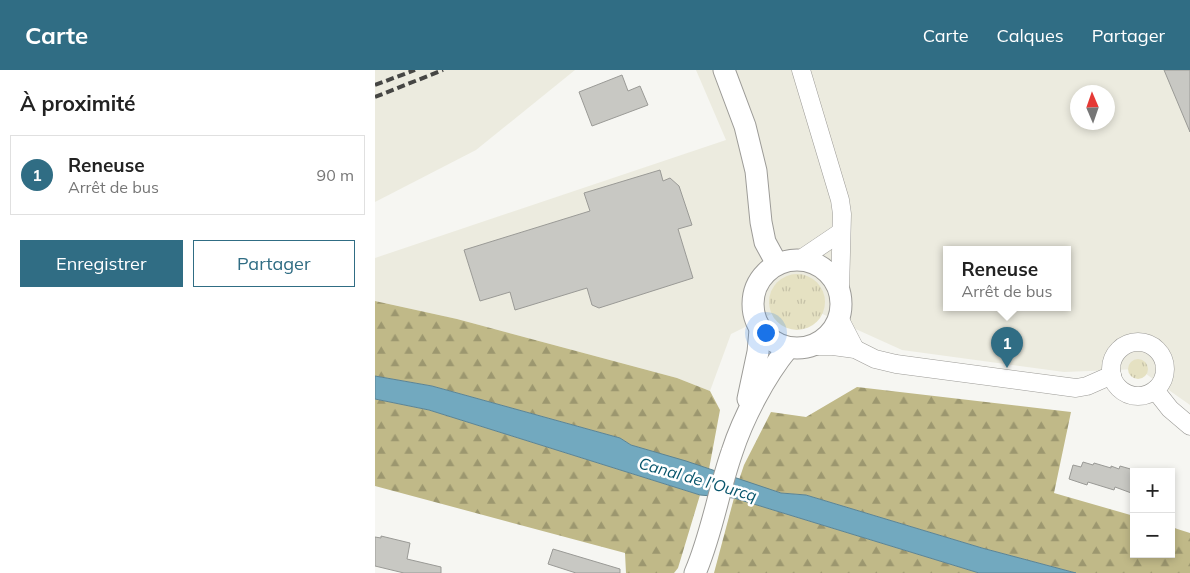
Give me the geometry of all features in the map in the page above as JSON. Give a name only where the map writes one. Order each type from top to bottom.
[{"type":"street","points":[[724,70],[745,126],[757,170],[761,222],[765,242],[777,264]]},
{"type":"street","points":[[801,70],[840,200],[842,214],[840,291],[842,305],[833,331],[823,340],[812,346]]},
{"type":"street","points":[[801,259],[841,232]]},
{"type":"street","points":[[743,423],[758,352],[760,330],[753,308],[753,295],[758,282],[766,271],[777,264],[789,260],[801,259],[813,262],[824,268],[834,278],[840,291]]},
{"type":"street","points":[[839,318],[855,349]]},
{"type":"street","points":[[760,330],[774,342],[788,348],[833,346],[855,349],[875,359],[896,364],[1076,388],[1087,386],[1112,375]]},
{"type":"street","points":[[1137,343],[1146,344],[1154,348],[1164,361],[1164,376],[1161,384],[1147,395],[1129,395],[1121,391],[1115,384],[1112,375],[1113,360],[1122,348],[1137,343]]},
{"type":"street","points":[[695,573],[732,451],[743,423],[775,364],[788,348]]},
{"type":"street","points":[[1155,390],[1170,409],[1190,426]]},
{"type":"shaded area","points":[[375,70],[575,70],[476,150],[375,202]]},
{"type":"shaded area","points":[[696,70],[1190,70],[1190,405],[1139,369],[1064,372],[902,350],[796,302],[731,334],[710,391],[677,378],[457,319],[375,301],[375,258],[726,140]]},
{"type":"green space","points":[[797,274],[808,276],[817,282],[823,291],[825,302],[823,313],[817,322],[808,328],[797,330],[786,328],[777,322],[771,313],[769,302],[771,291],[777,282],[786,276]]},
{"type":"green space","points":[[375,301],[457,319],[677,378],[710,391],[720,410],[709,469],[631,445],[620,438],[432,386],[375,376]]},
{"type":"green space","points":[[1138,359],[1145,362],[1148,369],[1145,376],[1138,379],[1131,376],[1128,369],[1131,362]]},
{"type":"green space","points":[[857,387],[1071,412],[1054,493],[1130,515],[1130,558],[1175,558],[1175,528],[1190,533],[1190,573],[1076,573],[982,548],[806,495],[781,493],[739,480],[744,465],[771,412],[806,417]]},
{"type":"green space","points":[[375,399],[429,410],[700,495],[678,568],[674,573],[626,573],[625,553],[375,486]]},
{"type":"green space","points":[[734,498],[979,573],[714,573]]},
{"type":"water","name":"Canal de l'Ourcq","points":[[375,376],[432,386],[620,438],[631,445],[686,461],[781,493],[806,495],[982,548],[1076,573],[979,573],[734,498],[700,495],[429,410],[375,399]]},
{"type":"building","points":[[1164,70],[1190,70],[1190,132]]},
{"type":"building","points":[[622,75],[628,91],[640,86],[648,105],[592,126],[579,92]]},
{"type":"building","points":[[660,170],[663,181],[670,178],[679,186],[692,225],[678,229],[693,278],[599,308],[592,305],[587,288],[515,310],[510,292],[480,301],[464,250],[590,211],[584,193]]},
{"type":"building","points":[[1083,462],[1111,468],[1111,466],[1119,469],[1120,466],[1130,469],[1130,493],[1115,487],[1114,490],[1088,482],[1087,485],[1069,479],[1073,465],[1081,467]]},
{"type":"building","points":[[381,536],[410,543],[407,559],[441,567],[441,573],[404,573],[375,566],[375,537],[381,538]]},
{"type":"building","points":[[553,549],[620,569],[620,573],[576,573],[548,564]]},
{"type":"railway","points":[[375,85],[415,70]]},
{"type":"railway","points":[[375,97],[443,70]]},
{"type":"place","name":"Reneuse","points":[[1007,368]]}]
